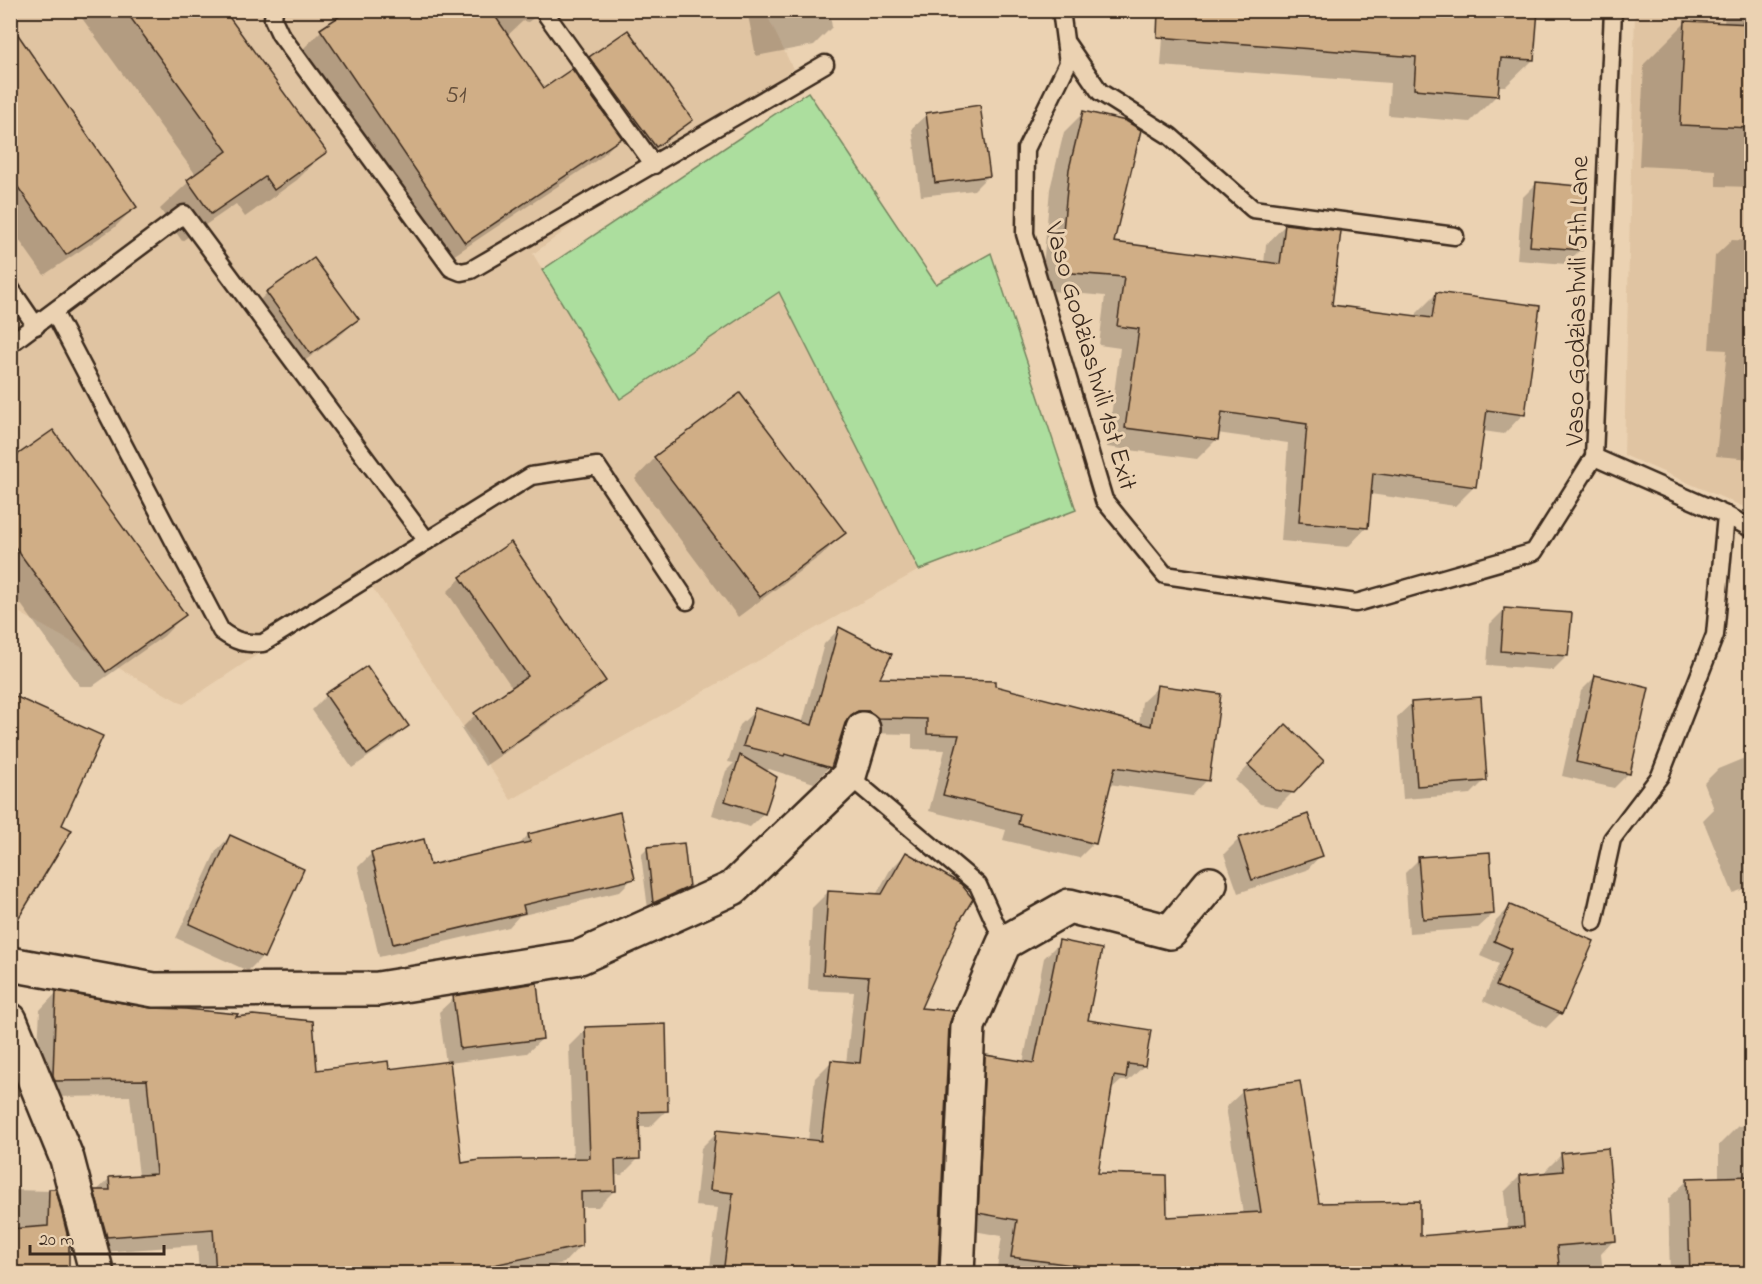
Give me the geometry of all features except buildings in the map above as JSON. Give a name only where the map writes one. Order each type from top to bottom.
[{"type":"street","points":[[10,964],[154,990],[378,989],[579,957],[734,888],[849,776],[863,729]]},
{"type":"street","points":[[957,1274],[968,1026],[1004,942],[1069,906],[1170,932],[1210,884]]},
{"type":"street","points":[[10,1020],[68,1159],[97,1274]]},
{"type":"lane","points":[[274,10],[273,19],[287,43],[452,268],[461,272],[471,270],[825,64]]},
{"type":"lane","points":[[543,10],[654,165]]},
{"type":"lane","name":"Vaso Godziashvili 1st Exit","points":[[1061,10],[1068,63],[1026,149],[1025,234],[1104,500],[1165,575],[1356,603],[1534,552],[1594,457]]},
{"type":"lane","name":"Vaso Godziashvili 5th Lane","points":[[1613,10],[1594,457],[1726,515],[1752,529]]},
{"type":"lane","points":[[1065,41],[1100,92],[1170,136],[1252,209],[1455,236]]},
{"type":"lane","points":[[10,344],[184,214],[427,541]]},
{"type":"lane","points":[[10,288],[36,326]]},
{"type":"lane","points":[[54,312],[221,632],[234,640],[246,644],[263,643],[531,476],[597,466],[687,601]]},
{"type":"lane","points":[[1594,922],[1612,839],[1660,776],[1715,635],[1726,515]]},
{"type":"lane","points":[[849,776],[978,885],[1004,942]]},
{"type":"shaded area","points":[[11,11],[765,11],[793,69],[654,165],[533,254],[620,399],[779,292],[919,570],[511,800],[368,581],[183,704],[11,608]]},
{"type":"shaded area","points":[[1635,11],[1751,11],[1751,510],[1624,455]]},
{"type":"green space","points":[[808,92],[936,284],[991,253],[1076,510],[919,570],[779,292],[620,399],[542,270]]}]
